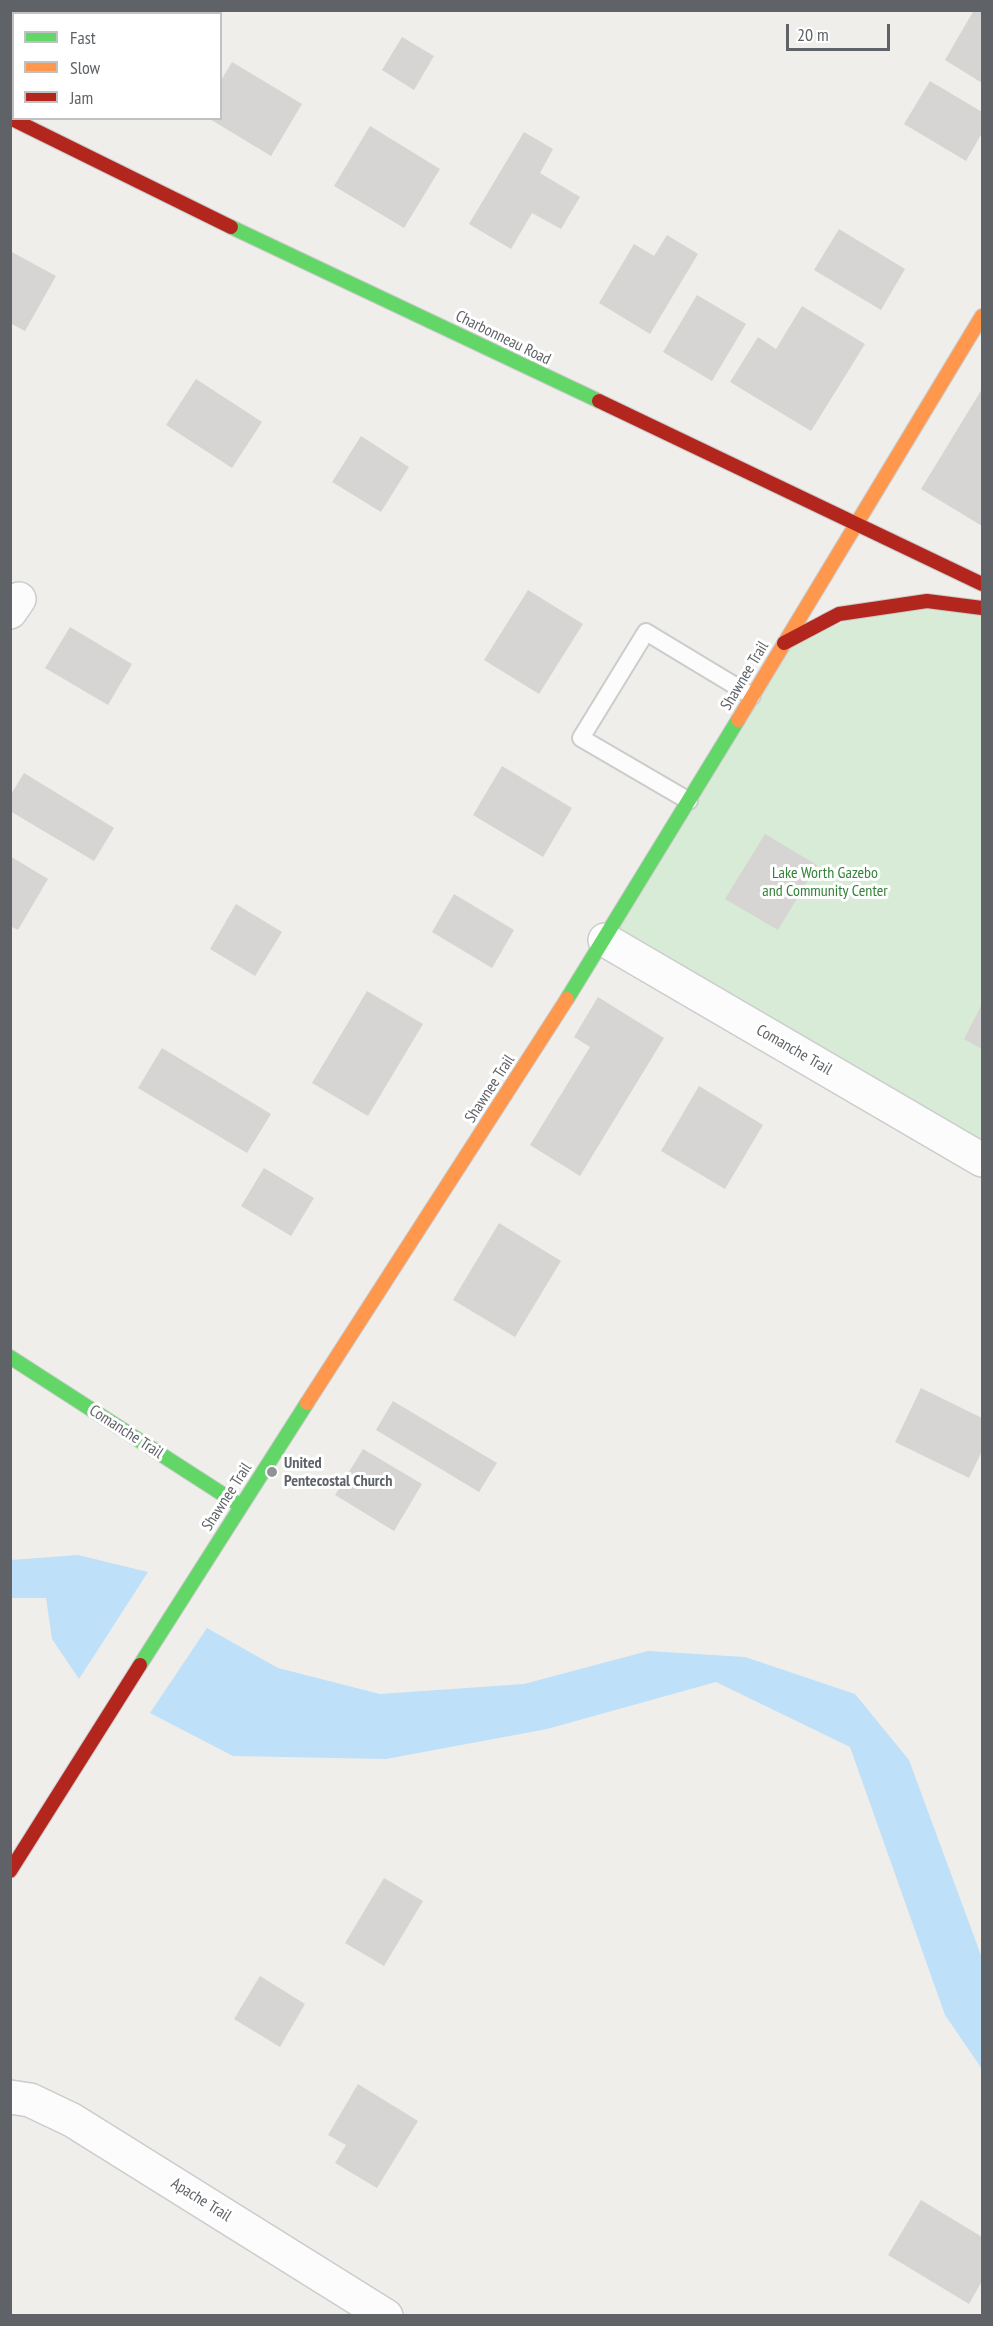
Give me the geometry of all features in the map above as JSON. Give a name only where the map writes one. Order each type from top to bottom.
[{"type":"street","name":"Charbonneau Road","points":[[14,120],[230,226],[982,584]]},
{"type":"street","name":"Shawnee Trail","points":[[10,1871],[200,1569],[605,940],[982,316]]},
{"type":"street","points":[[784,643],[839,614],[927,601],[982,608]]},
{"type":"street","name":"Comanche Trail","points":[[605,940],[982,1160]]},
{"type":"street","name":"Comanche Trail","points":[[10,1357],[241,1506]]},
{"type":"street","name":"Apache Trail","points":[[10,2097],[30,2100],[72,2120],[386,2316]]},
{"type":"lane","points":[[689,801],[581,738],[646,632],[752,696]]},
{"type":"green space","name":"Lake Worth Gazebo and Community Center","points":[[883,608],[982,609],[982,1159],[605,940],[784,643]]},
{"type":"water","points":[[78,1555],[148,1572],[79,1679],[52,1639],[46,1598],[10,1598],[11,1560]]},
{"type":"water","points":[[207,1628],[278,1668],[380,1694],[524,1684],[648,1651],[745,1657],[855,1694],[909,1760],[982,1958],[982,2069],[945,2015],[850,1747],[716,1682],[547,1729],[386,1759],[233,1756],[150,1713]]},
{"type":"building","points":[[60,10],[153,10],[156,12],[60,12]]},
{"type":"building","points":[[974,10],[982,10],[982,83],[945,60]]},
{"type":"building","points":[[402,37],[434,56],[414,90],[382,70]]},
{"type":"building","points":[[232,62],[302,104],[271,156],[211,120],[222,120],[222,79]]},
{"type":"building","points":[[930,81],[982,112],[982,133],[966,161],[904,124]]},
{"type":"building","points":[[370,126],[440,169],[404,228],[334,186]]},
{"type":"building","points":[[524,132],[553,149],[540,173],[580,197],[561,229],[532,213],[511,249],[469,224]]},
{"type":"building","points":[[839,229],[905,269],[881,310],[814,270]]},
{"type":"building","points":[[667,235],[698,254],[650,334],[599,303],[634,244],[654,256]]},
{"type":"building","points":[[10,251],[56,276],[25,331],[10,323]]},
{"type":"building","points":[[697,295],[746,324],[712,381],[663,352]]},
{"type":"building","points":[[802,306],[865,344],[811,431],[730,382],[758,337],[776,349]]},
{"type":"building","points":[[196,379],[262,422],[232,468],[166,425]]},
{"type":"building","points":[[982,389],[982,526],[921,489]]},
{"type":"building","points":[[361,436],[409,467],[381,512],[332,482]]},
{"type":"building","points":[[528,590],[583,624],[539,694],[484,660]]},
{"type":"building","points":[[70,627],[132,664],[108,705],[45,668]]},
{"type":"building","points":[[502,766],[572,808],[543,857],[473,815]]},
{"type":"building","points":[[24,773],[114,828],[94,861],[10,811],[10,796]]},
{"type":"building","points":[[765,834],[817,865],[778,930],[725,899]]},
{"type":"building","points":[[10,856],[48,879],[18,930],[10,926]]},
{"type":"building","points":[[454,894],[514,930],[492,968],[432,932]]},
{"type":"building","points":[[236,904],[282,932],[255,976],[210,949]]},
{"type":"building","points":[[367,991],[423,1024],[368,1116],[312,1083]]},
{"type":"building","points":[[598,997],[664,1038],[580,1176],[530,1145],[590,1047],[574,1037]]},
{"type":"building","points":[[982,1004],[982,1049],[964,1039]]},
{"type":"building","points":[[162,1048],[271,1114],[247,1153],[138,1088]]},
{"type":"building","points":[[699,1086],[763,1125],[725,1189],[661,1151]]},
{"type":"building","points":[[264,1168],[314,1198],[291,1236],[241,1206]]},
{"type":"building","points":[[499,1223],[561,1261],[515,1337],[453,1300]]},
{"type":"building","points":[[921,1388],[982,1418],[982,1451],[969,1478],[895,1442]]},
{"type":"building","points":[[393,1401],[497,1463],[479,1492],[376,1430]]},
{"type":"building","points":[[363,1449],[422,1484],[394,1531],[335,1495]]},
{"type":"building","points":[[384,1878],[423,1901],[384,1966],[345,1943]]},
{"type":"building","points":[[260,1976],[305,2004],[280,2047],[234,2019]]},
{"type":"building","points":[[358,2084],[418,2121],[377,2188],[335,2163],[346,2145],[328,2135]]},
{"type":"building","points":[[921,2200],[982,2237],[982,2281],[969,2304],[888,2255]]},
{"type":"traffic: fast","points":[[231,227],[599,401]]},
{"type":"traffic: fast","points":[[567,999],[738,720]]},
{"type":"traffic: fast","points":[[10,1357],[241,1506]]},
{"type":"traffic: fast","points":[[140,1665],[307,1403]]},
{"type":"traffic: slow","points":[[738,720],[982,316]]},
{"type":"traffic: slow","points":[[307,1403],[567,999]]},
{"type":"traffic: jam","points":[[14,120],[231,227]]},
{"type":"traffic: jam","points":[[599,401],[982,584]]},
{"type":"traffic: jam","points":[[784,643],[839,614],[927,601],[982,608]]},
{"type":"traffic: jam","points":[[10,1871],[140,1665]]},
{"type":"place","name":"United Pentecostal Church","points":[[272,1472]]}]
